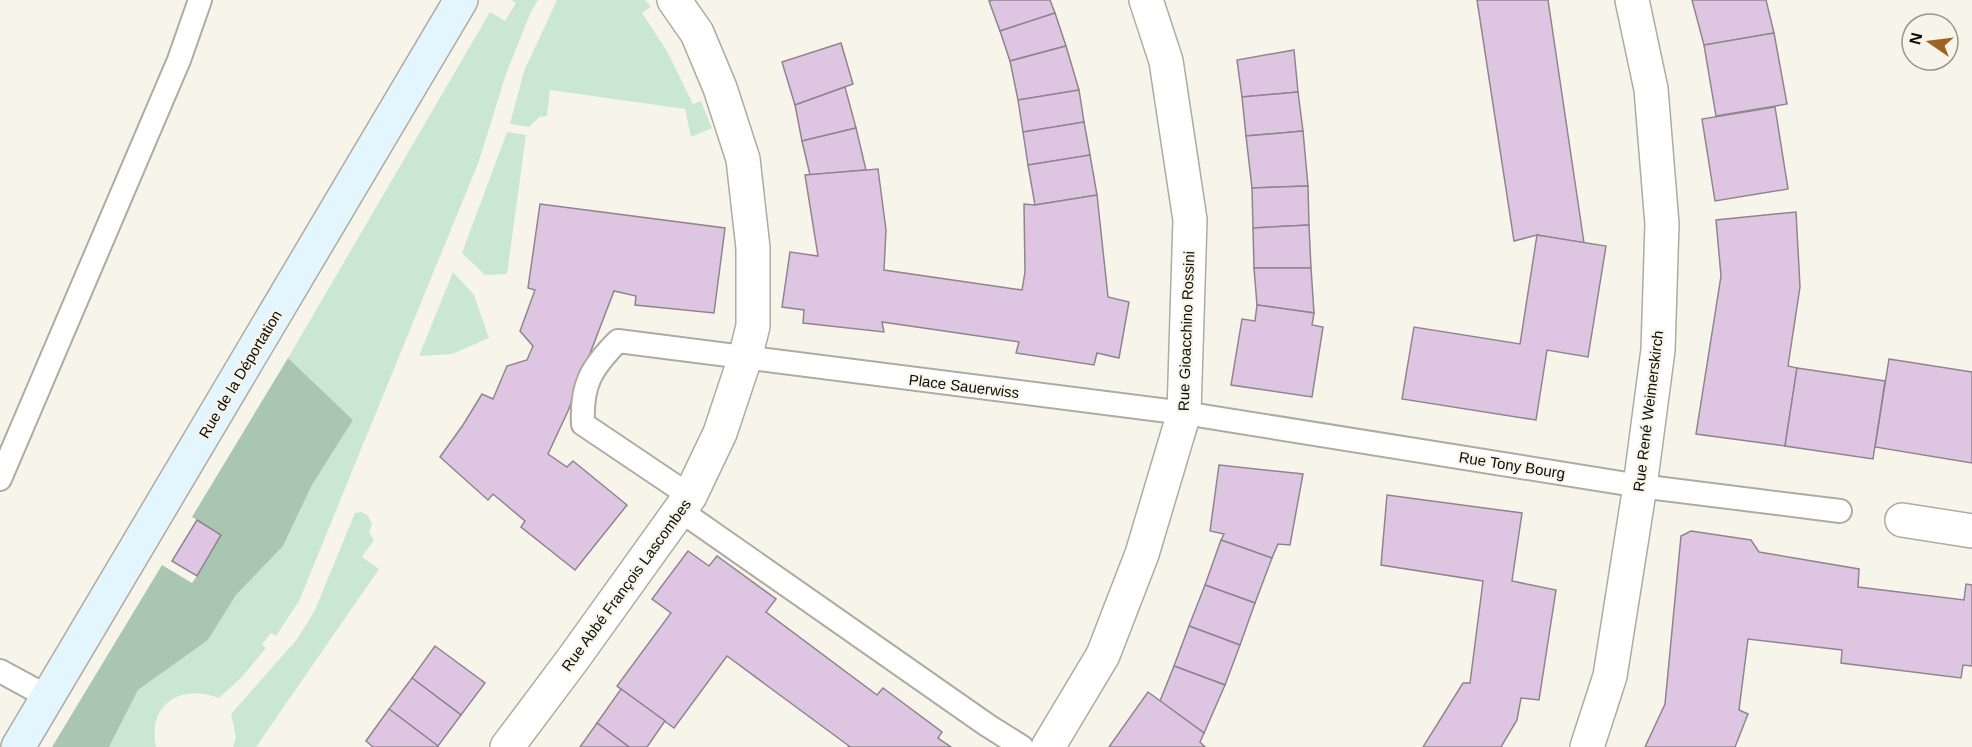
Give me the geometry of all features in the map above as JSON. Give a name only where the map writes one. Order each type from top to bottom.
[{"type":"street","name":"Rue de la Déportation","points":[[18,747],[461,0]]},
{"type":"street","name":"Rue Abbé François Lascombes","points":[[507,747],[685,503],[720,433],[753,326],[753,248],[743,159],[720,88],[697,33],[674,0]]},
{"type":"street","name":"Rue Gioacchino Rossini","points":[[1048,747],[1103,655],[1142,554],[1184,413],[1190,220],[1166,61],[1146,0]]},
{"type":"street","name":"Rue René Weimerskirch","points":[[1587,747],[1610,676],[1640,486],[1658,350],[1662,224],[1651,89],[1632,0]]},
{"type":"street","points":[[1902,520],[1972,531]]},
{"type":"lane","points":[[0,479],[179,60],[200,0]]},
{"type":"lane","name":"Place Sauerwiss","points":[[685,503],[583,424],[582,402],[588,378],[600,358],[618,340],[1184,413]]},
{"type":"lane","name":"Rue Tony Bourg","points":[[1184,413],[1640,486],[1840,511]]},
{"type":"lane","points":[[685,503],[970,713],[1022,747]]},
{"type":"lane","points":[[0,671],[48,697]]},
{"type":"green space","points":[[511,0],[538,0],[506,74],[479,161],[299,601],[276,636],[271,633],[262,644],[266,648],[241,678],[219,698],[192,693],[170,701],[162,709],[157,719],[156,747],[109,747],[138,690],[208,640],[236,595],[283,546],[312,485],[353,420],[288,358],[490,12],[505,21],[516,3]]},
{"type":"green space","points":[[557,0],[645,0],[651,7],[642,13],[667,51],[693,104],[701,101],[712,128],[691,137],[685,109],[550,90],[547,116],[539,117],[529,127],[510,124],[524,71]]},
{"type":"green space","points":[[507,132],[526,135],[507,274],[485,275],[462,253]]},
{"type":"green space","points":[[453,272],[474,295],[489,338],[452,354],[419,356]]},
{"type":"green space","points":[[288,358],[353,420],[312,485],[283,546],[236,595],[208,640],[138,690],[109,747],[52,747],[162,565],[192,583],[197,576],[221,535],[192,517]]},
{"type":"green space","points":[[362,512],[368,516],[372,524],[369,532],[374,540],[362,557],[379,569],[256,747],[233,747],[236,737],[231,714],[298,638],[315,610],[355,513]]},
{"type":"building","points":[[1050,0],[1055,13],[1000,31],[989,1]]},
{"type":"building","points":[[1477,0],[1548,0],[1584,243],[1537,235],[1514,241]]},
{"type":"building","points":[[1692,0],[1766,0],[1774,33],[1704,45]]},
{"type":"building","points":[[1055,13],[1066,46],[1010,61],[1000,31]]},
{"type":"building","points":[[1774,33],[1787,104],[1716,116],[1704,45]]},
{"type":"building","points":[[841,43],[853,84],[795,105],[782,62]]},
{"type":"building","points":[[1066,46],[1079,90],[1018,100],[1010,61]]},
{"type":"building","points":[[1294,50],[1298,92],[1242,97],[1237,60]]},
{"type":"building","points":[[845,87],[856,128],[802,141],[795,105]]},
{"type":"building","points":[[1079,90],[1084,122],[1023,132],[1018,100]]},
{"type":"building","points":[[1298,92],[1303,131],[1246,136],[1242,97]]},
{"type":"building","points":[[1775,107],[1788,189],[1715,201],[1702,119]]},
{"type":"building","points":[[1084,122],[1090,155],[1028,165],[1023,132]]},
{"type":"building","points":[[856,128],[866,170],[810,175],[802,141]]},
{"type":"building","points":[[1303,131],[1308,186],[1252,188],[1246,136]]},
{"type":"building","points":[[1090,155],[1097,195],[1035,205],[1028,165]]},
{"type":"building","points":[[878,169],[886,230],[884,270],[1022,290],[1025,272],[1024,204],[1035,205],[1097,195],[1108,297],[1129,302],[1119,358],[1097,353],[1094,365],[1016,353],[1019,342],[882,322],[884,332],[803,323],[804,310],[782,307],[790,252],[818,256],[805,175]]},
{"type":"building","points":[[1308,186],[1309,225],[1253,228],[1252,188]]},
{"type":"building","points":[[540,204],[725,228],[714,313],[635,305],[636,296],[614,291],[568,411],[548,454],[567,467],[573,461],[627,505],[575,570],[521,527],[525,521],[493,494],[488,500],[440,457],[482,394],[493,399],[507,366],[527,360],[533,346],[520,331],[535,290],[528,288]]},
{"type":"building","points":[[1796,212],[1800,287],[1788,366],[1797,368],[1785,446],[1696,434],[1721,276],[1716,220]]},
{"type":"building","points":[[1309,225],[1311,268],[1254,268],[1253,228]]},
{"type":"building","points":[[1537,235],[1606,246],[1588,357],[1547,350],[1536,420],[1402,399],[1414,327],[1520,344]]},
{"type":"building","points":[[1254,268],[1311,268],[1314,313],[1257,305]]},
{"type":"building","points":[[1257,305],[1314,313],[1312,325],[1323,327],[1312,397],[1231,385],[1242,319],[1255,321]]},
{"type":"building","points":[[1889,359],[1972,372],[1972,463],[1875,447]]},
{"type":"building","points":[[1797,368],[1885,381],[1873,459],[1785,446]]},
{"type":"building","points":[[1219,465],[1303,474],[1290,545],[1278,544],[1272,558],[1221,540],[1224,534],[1210,531]]},
{"type":"building","points":[[1387,495],[1522,513],[1512,581],[1556,590],[1539,700],[1521,698],[1517,720],[1501,747],[1423,747],[1463,683],[1470,683],[1483,581],[1381,565]]},
{"type":"building","points":[[197,520],[221,535],[197,576],[172,561]]},
{"type":"building","points":[[1691,531],[1751,540],[1759,552],[1859,569],[1858,587],[1964,600],[1966,584],[1972,585],[1972,666],[1963,665],[1961,678],[1841,663],[1842,650],[1748,639],[1739,710],[1748,714],[1735,747],[1645,747],[1665,704],[1681,536]]},
{"type":"building","points":[[1221,540],[1272,558],[1255,603],[1205,585]]},
{"type":"building","points":[[688,551],[709,566],[717,556],[776,599],[766,612],[877,695],[883,688],[942,732],[938,738],[951,747],[848,747],[727,656],[674,728],[617,686],[671,613],[652,599]]},
{"type":"building","points":[[1205,585],[1255,603],[1240,645],[1189,626]]},
{"type":"building","points":[[1189,626],[1240,645],[1225,685],[1174,666]]},
{"type":"building","points":[[435,646],[485,683],[461,715],[412,678]]},
{"type":"building","points":[[1174,666],[1225,685],[1204,733],[1160,701]]},
{"type":"building","points":[[412,678],[461,715],[438,746],[389,709]]},
{"type":"building","points":[[621,689],[665,721],[647,747],[629,747],[597,723]]},
{"type":"building","points":[[1148,692],[1204,733],[1200,742],[1205,747],[1109,747]]},
{"type":"building","points":[[389,709],[438,747],[373,747],[366,741]]},
{"type":"building","points":[[597,723],[629,747],[580,747]]}]
